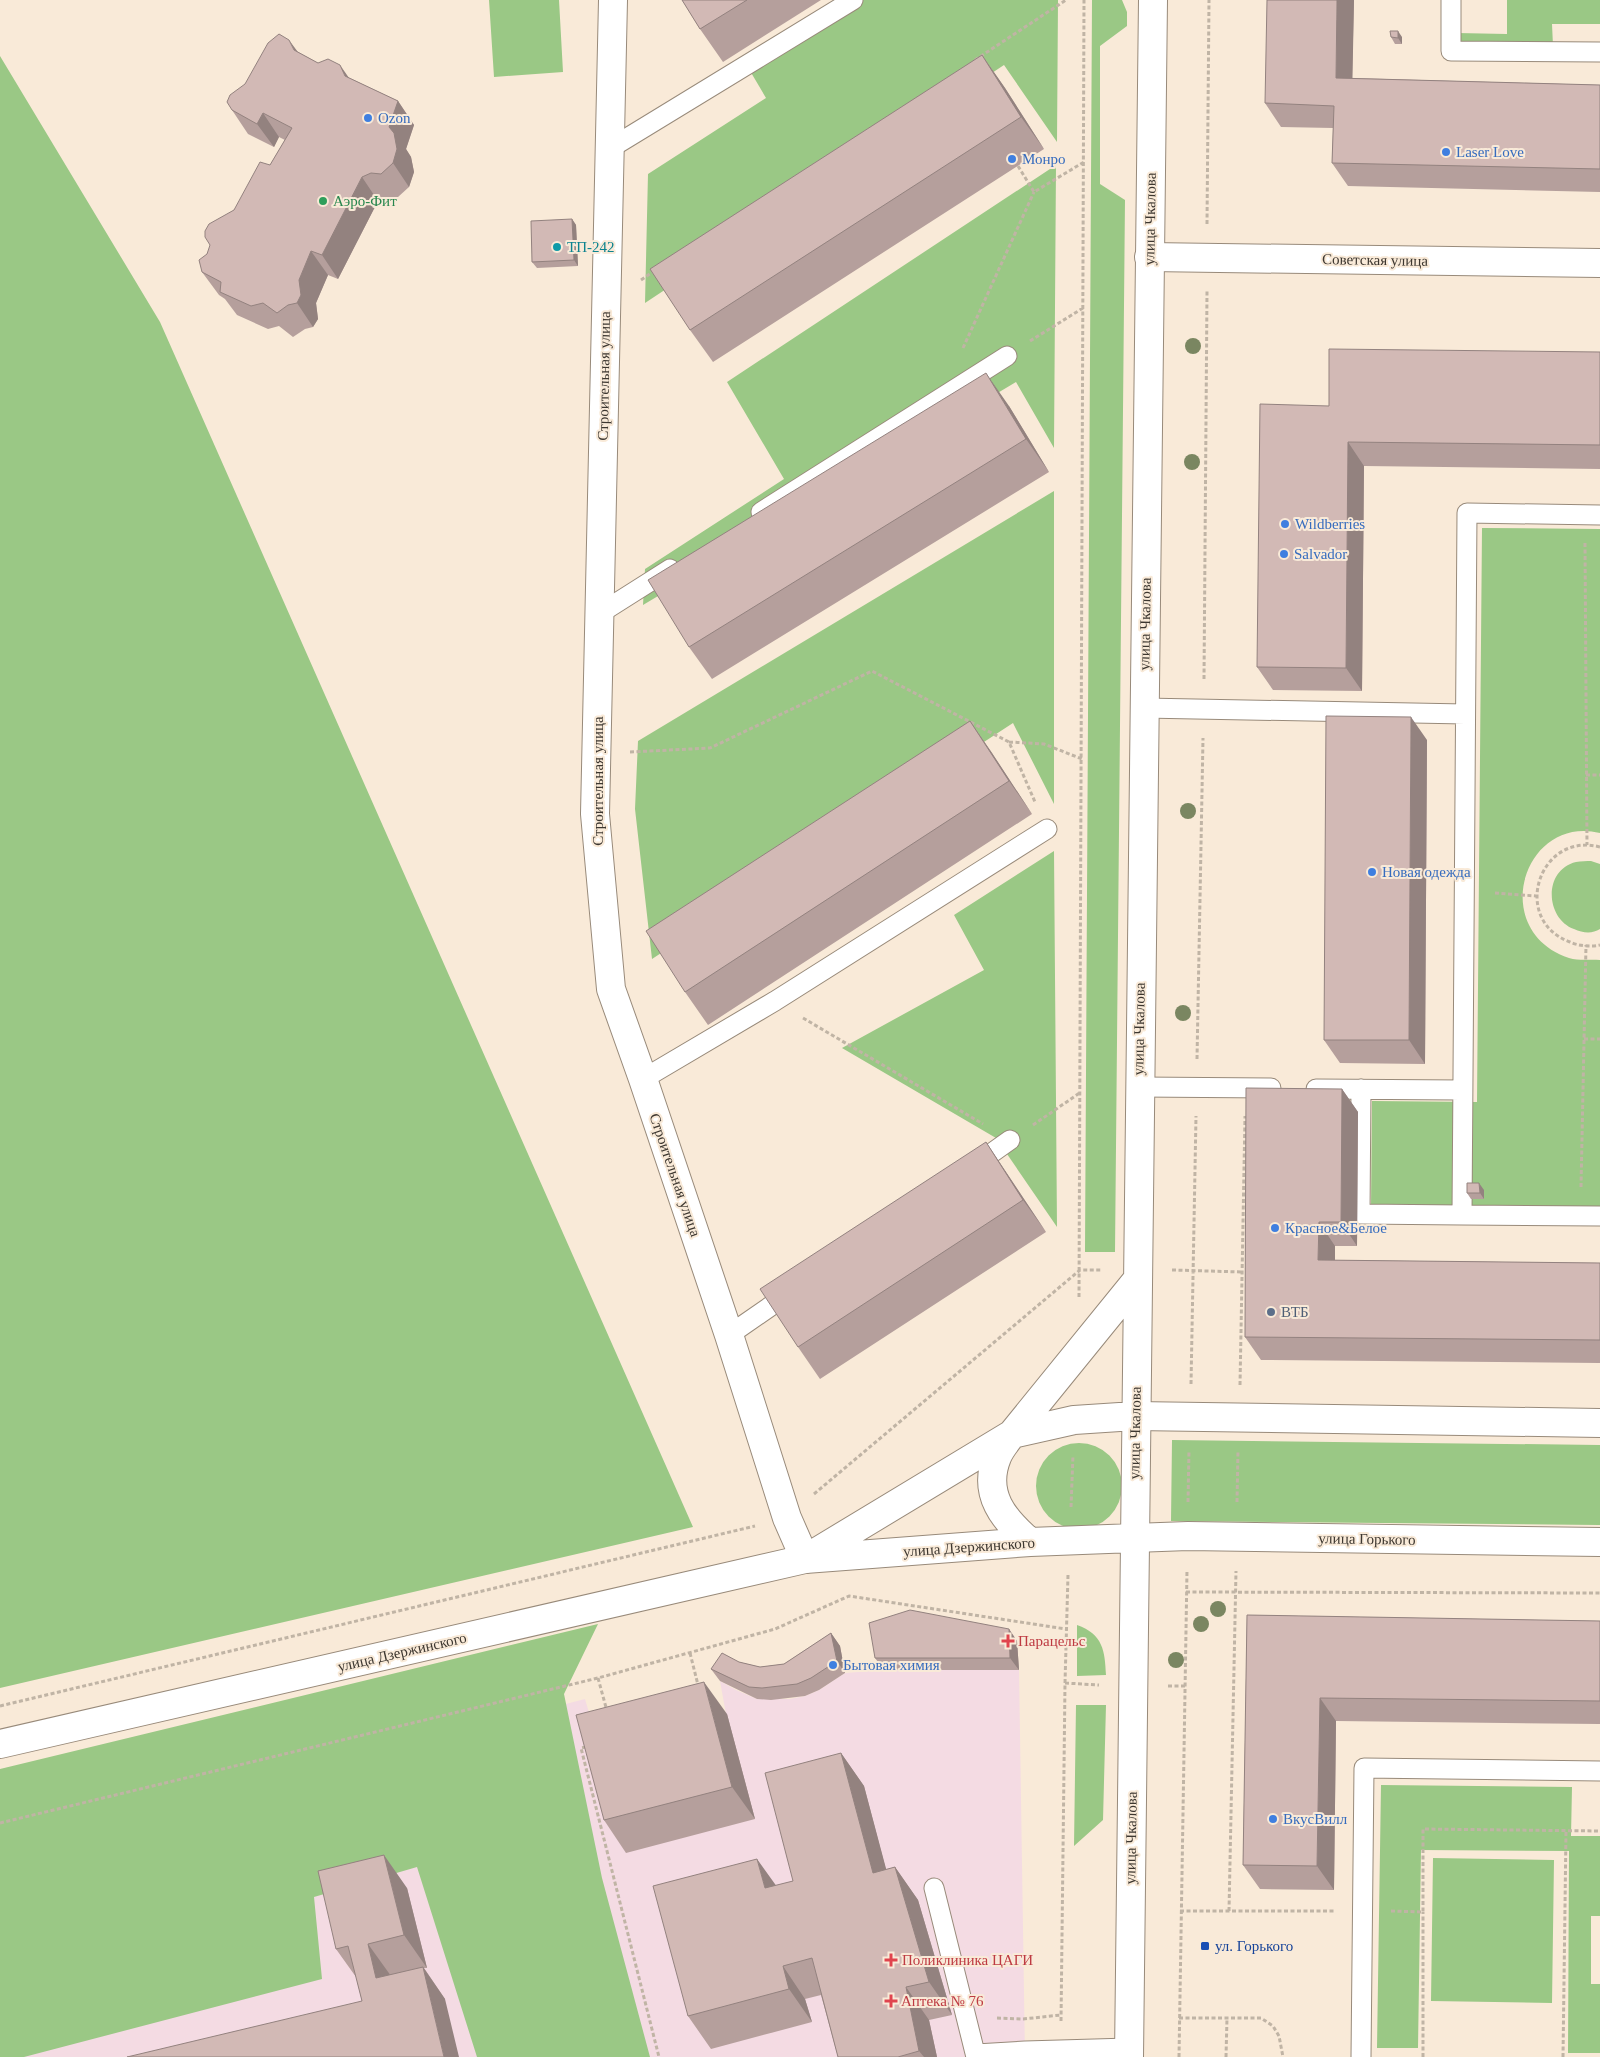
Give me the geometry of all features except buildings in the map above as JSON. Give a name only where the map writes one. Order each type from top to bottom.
[{"type":"main road","name":"Строительная улица","points":[[612,0],[595,814],[610,989],[643,1079],[729,1335],[787,1518],[805,1559]]},
{"type":"main road","name":"улица Чкалова","points":[[1129,2053],[1152,0]]},
{"type":"main road","name":"Советская улица","points":[[1150,257],[1600,264]]},
{"type":"main road","name":"улица Дзержинского","points":[[1012,1434],[1137,1280]]},
{"type":"main road","name":"улица Дзержинского","points":[[805,1559],[1012,1434],[1074,1420],[1135,1416]]},
{"type":"main road","points":[[1135,1416],[1600,1423]]},
{"type":"main road","points":[[1012,1434],[997,1456],[993,1486],[995,1500],[1010,1525],[1030,1542]]},
{"type":"main road","name":"улица Горького","points":[[1134,1538],[1237,1536],[1600,1542]]},
{"type":"main road","name":"улица Дзержинского","points":[[0,1744],[805,1559],[1030,1542],[1134,1538]]},
{"type":"lane","points":[[609,149],[853,0]]},
{"type":"lane","points":[[1452,0],[1451,51],[1600,52]]},
{"type":"lane","points":[[742,524],[1006,356]]},
{"type":"lane","points":[[1462,1215],[1466,514],[1592,515]]},
{"type":"lane","points":[[599,614],[684,560]]},
{"type":"lane","points":[[1144,708],[1465,714]]},
{"type":"lane","points":[[643,1079],[775,1001],[1047,830]]},
{"type":"lane","points":[[1139,1087],[1462,1090]]},
{"type":"lane","points":[[1361,1089],[1360,1214],[1600,1216]]},
{"type":"lane","points":[[953,1180],[1010,1140]]},
{"type":"lane","points":[[729,1335],[807,1281]]},
{"type":"lane","points":[[1361,2057],[1364,1768],[1600,1771]]},
{"type":"lane","points":[[934,1888],[976,2056],[1061,2050],[1129,2053]]},
{"type":"path","points":[[972,62],[1066,0]]},
{"type":"path","points":[[0,1706],[787,1518],[805,1500],[1080,1270],[1084,0]]},
{"type":"path","points":[[941,398],[1034,192],[1084,162]]},
{"type":"path","points":[[1018,166],[1034,192]]},
{"type":"path","points":[[634,284],[658,268]]},
{"type":"path","points":[[1006,356],[1083,308]]},
{"type":"path","points":[[1587,845],[1586,775],[1592,515]]},
{"type":"path","points":[[622,747],[630,752],[710,748],[872,671],[1009,742],[1044,744],[1082,759]]},
{"type":"path","points":[[1009,742],[1047,830]]},
{"type":"path","points":[[1586,775],[1600,776]]},
{"type":"path","points":[[1600,847],[1587,845],[1565,850],[1554,857],[1543,870],[1536,896],[1540,916],[1558,938],[1575,944],[1600,945]]},
{"type":"path","points":[[1464,891],[1536,896]]},
{"type":"path","points":[[1581,1216],[1586,945]]},
{"type":"path","points":[[775,1001],[1010,1140],[1081,1092]]},
{"type":"path","points":[[1584,1039],[1600,1039]]},
{"type":"path","points":[[1230,1910],[1246,1088]]},
{"type":"path","points":[[1179,2057],[1180,1911],[1190,1417]]},
{"type":"path","points":[[1186,1592],[1600,1593]]},
{"type":"path","points":[[0,1823],[598,1678],[775,1629],[849,1596],[1066,1629],[1061,2050]]},
{"type":"path","points":[[690,1652],[698,1688]]},
{"type":"path","points":[[598,1678],[607,1712]]},
{"type":"path","points":[[589,1746],[581,1748],[659,2057]]},
{"type":"path","points":[[1423,2057],[1423,1829],[1600,1831]]},
{"type":"path","points":[[1563,2057],[1566,1831]]},
{"type":"path","points":[[1180,1911],[1423,1912]]},
{"type":"path","points":[[966,2017],[1023,2018],[1061,2015]]},
{"type":"path","points":[[1179,2018],[1261,2018],[1273,2026],[1278,2036],[1283,2057]]},
{"type":"path","points":[[1226,2057],[1227,2018]]},
{"type":"shaded area","points":[[884,1670],[1019,1670],[1025,2057],[0,2057],[0,1850],[585,1699],[598,1743],[726,1714],[720,1681],[757,1699],[790,1699],[805,1696],[819,1690],[845,1673]]},
{"type":"green space","points":[[489,0],[559,0],[563,72],[494,77]]},
{"type":"green space","points":[[837,0],[1058,0],[1057,142],[1004,65],[645,303],[648,174],[766,98],[743,59]]},
{"type":"green space","points":[[1092,0],[1122,0],[1127,12],[1127,26],[1100,46],[1100,184],[1125,200],[1115,1252],[1085,1252]]},
{"type":"green space","points":[[1507,0],[1600,0],[1600,24],[1552,24],[1553,46],[1457,45],[1457,33],[1507,34]]},
{"type":"green space","points":[[0,56],[160,322],[693,1527],[0,1688]]},
{"type":"green space","points":[[1056,165],[1054,448],[1016,382],[643,605],[645,569],[784,479],[727,382]]},
{"type":"green space","points":[[1054,491],[1054,804],[1013,723],[652,959],[635,809],[638,741]]},
{"type":"green space","points":[[1482,528],[1600,529],[1600,833],[1573,832],[1552,841],[1535,857],[1525,878],[1523,901],[1529,924],[1544,944],[1569,958],[1600,960],[1600,1208],[1371,1206],[1372,1101],[1477,1102]]},
{"type":"green space","points":[[1054,851],[1057,1227],[996,1138],[842,1048],[984,970],[954,915]]},
{"type":"green space","points":[[1591,861],[1600,864],[1600,929],[1594,932],[1587,932],[1574,929],[1564,923],[1557,915],[1553,905],[1552,894],[1553,884],[1558,874],[1565,867],[1576,862]]},
{"type":"green space","points":[[1172,1440],[1600,1445],[1600,1525],[1171,1521]]},
{"type":"green space","points":[[1079,1443],[1096,1446],[1110,1455],[1119,1469],[1122,1486],[1119,1503],[1110,1517],[1096,1526],[1079,1529],[1062,1526],[1048,1517],[1039,1503],[1036,1486],[1039,1469],[1048,1455],[1062,1446]]},
{"type":"green space","points":[[598,1624],[564,1694],[602,1878],[650,2057],[477,2057],[417,1867],[314,1897],[322,1979],[24,2057],[0,2057],[0,1769]]},
{"type":"green space","points":[[1077,1625],[1092,1633],[1101,1644],[1105,1658],[1106,1675],[1077,1676]]},
{"type":"green space","points":[[1076,1705],[1106,1705],[1103,1820],[1074,1846]]},
{"type":"green space","points":[[1381,1785],[1572,1787],[1571,1836],[1600,1836],[1600,1916],[1591,1916],[1591,1984],[1600,1984],[1600,2053],[1568,2053],[1569,1851],[1421,1850],[1418,2048],[1377,2048]]},
{"type":"green space","points":[[1433,1858],[1554,1860],[1552,2003],[1431,2001]]},
{"type":"place","name":"Ozon","points":[[368,118]]},
{"type":"place","name":"Laser Love","points":[[1446,152]]},
{"type":"place","name":"Монро","points":[[1012,159]]},
{"type":"place","name":"Аэро-Фит","points":[[323,201]]},
{"type":"place","name":"ТП-242","points":[[557,247]]},
{"type":"place","name":"Wildberries","points":[[1285,524]]},
{"type":"place","name":"Salvador","points":[[1284,554]]},
{"type":"place","name":"Новая одежда","points":[[1372,872]]},
{"type":"place","name":"Красное&Белое","points":[[1275,1228]]},
{"type":"place","name":"ВТБ","points":[[1271,1312]]},
{"type":"place","name":"Парацельс","points":[[1008,1641]]},
{"type":"place","name":"Бытовая химия","points":[[833,1665]]},
{"type":"place","name":"ВкусВилл","points":[[1273,1819]]},
{"type":"place","name":"ул. Горького","points":[[1205,1946]]},
{"type":"place","name":"Поликлиника ЦАГИ","points":[[891,1960]]},
{"type":"place","name":"Аптека № 76","points":[[891,2001]]}]
